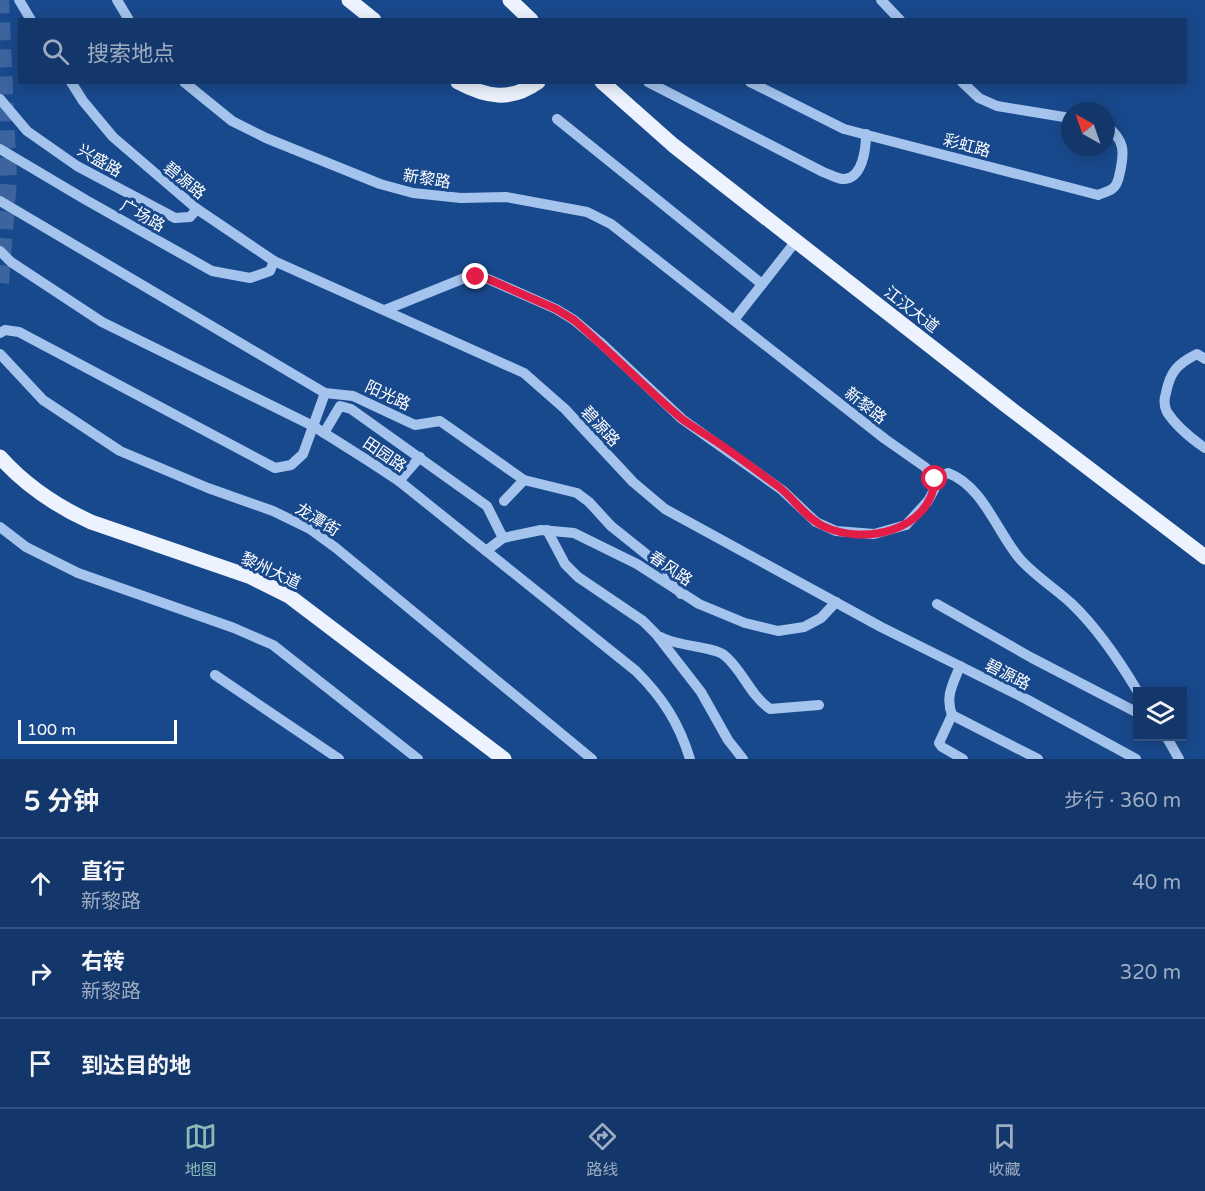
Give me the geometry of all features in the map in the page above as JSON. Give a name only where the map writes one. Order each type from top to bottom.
[{"type":"main road","points":[[349,0],[372,18]]},
{"type":"main road","points":[[510,0],[529,18]]},
{"type":"main road","points":[[463,84],[492,96],[508,96],[534,84]]},
{"type":"main road","name":"江汉大道","points":[[604,84],[673,145],[1007,406],[1205,557]]},
{"type":"main road","name":"黎州大道","points":[[0,457],[12,470],[50,501],[72,514],[251,577],[289,596],[504,759]]},
{"type":"street","points":[[19,0],[31,18]]},
{"type":"street","points":[[117,0],[128,18]]},
{"type":"street","points":[[881,0],[898,18]]},
{"type":"street","name":"碧源路","points":[[72,84],[83,101],[113,137],[197,209],[274,261],[524,373],[565,409],[633,482],[665,509],[881,627],[1026,699],[1136,759]]},
{"type":"street","name":"新黎路","points":[[186,84],[232,122],[380,184],[413,193],[461,198],[506,197],[587,212],[612,224],[885,439],[926,467],[935,479]]},
{"type":"street","points":[[652,84],[823,172],[843,179],[850,177],[864,160],[866,134]]},
{"type":"street","name":"彩虹路","points":[[754,84],[844,129],[1098,195],[1112,189],[1118,181],[1124,158],[1122,144],[1115,132]]},
{"type":"street","points":[[964,84],[980,98],[997,106],[1061,117]]},
{"type":"street","name":"兴盛路","points":[[0,99],[27,131],[77,166],[175,219],[190,218],[197,209]]},
{"type":"street","points":[[556,119],[762,284]]},
{"type":"street","name":"广场路","points":[[0,149],[212,271],[250,278],[270,271],[274,261]]},
{"type":"street","name":"阳光路","points":[[0,201],[325,393],[353,396],[415,425],[440,422],[524,480],[577,493],[590,502],[611,526],[666,570],[681,594]]},
{"type":"street","points":[[734,320],[796,241]]},
{"type":"street","name":"田园路","points":[[0,251],[11,262],[102,322],[313,426],[399,481],[636,671],[664,703],[682,734],[690,759]]},
{"type":"street","points":[[385,310],[467,277],[488,279],[556,309],[583,327],[682,419],[782,490],[816,522],[836,531],[874,534],[906,525],[928,501],[935,488],[935,479],[948,473],[958,477],[971,488],[1019,558],[1073,605],[1100,633],[1135,687]]},
{"type":"street","points":[[0,333],[5,330],[19,332],[276,468],[291,465],[303,454],[325,393]]},
{"type":"street","name":"龙潭街","points":[[0,354],[43,400],[120,451],[208,488],[273,511],[310,530],[336,548],[592,759]]},
{"type":"street","points":[[1205,359],[1197,354],[1184,361],[1171,374],[1164,399],[1166,410],[1182,429],[1205,448]]},
{"type":"street","points":[[324,433],[340,406],[351,409],[487,506],[503,538]]},
{"type":"street","points":[[399,481],[420,457]]},
{"type":"street","points":[[504,501],[524,480]]},
{"type":"street","points":[[3,530],[26,547],[78,573],[234,628],[273,645],[418,759]]},
{"type":"street","name":"春风路","points":[[486,551],[503,538],[541,530],[574,533],[637,564],[699,604],[745,624],[778,631],[804,627],[821,618],[836,602]]},
{"type":"street","points":[[547,530],[565,564],[578,577],[669,642],[722,653],[738,670],[758,701],[770,709],[819,705]]},
{"type":"street","points":[[937,604],[1032,658],[1133,711]]},
{"type":"street","points":[[656,634],[701,692],[728,740],[743,759]]},
{"type":"street","points":[[960,666],[948,698],[948,706],[952,715],[1038,759]]},
{"type":"street","points":[[215,675],[339,759]]},
{"type":"street","points":[[952,715],[939,743],[963,759]]},
{"type":"street","points":[[1169,741],[1179,759]]},
{"type":"tunnel","points":[[0,0],[8,179],[0,283]]},
{"type":"route","points":[[476,277],[488,279],[556,309],[574,320],[682,419],[782,490],[816,522],[824,526],[836,531],[874,534],[906,525],[928,501],[935,488],[935,479]]}]
